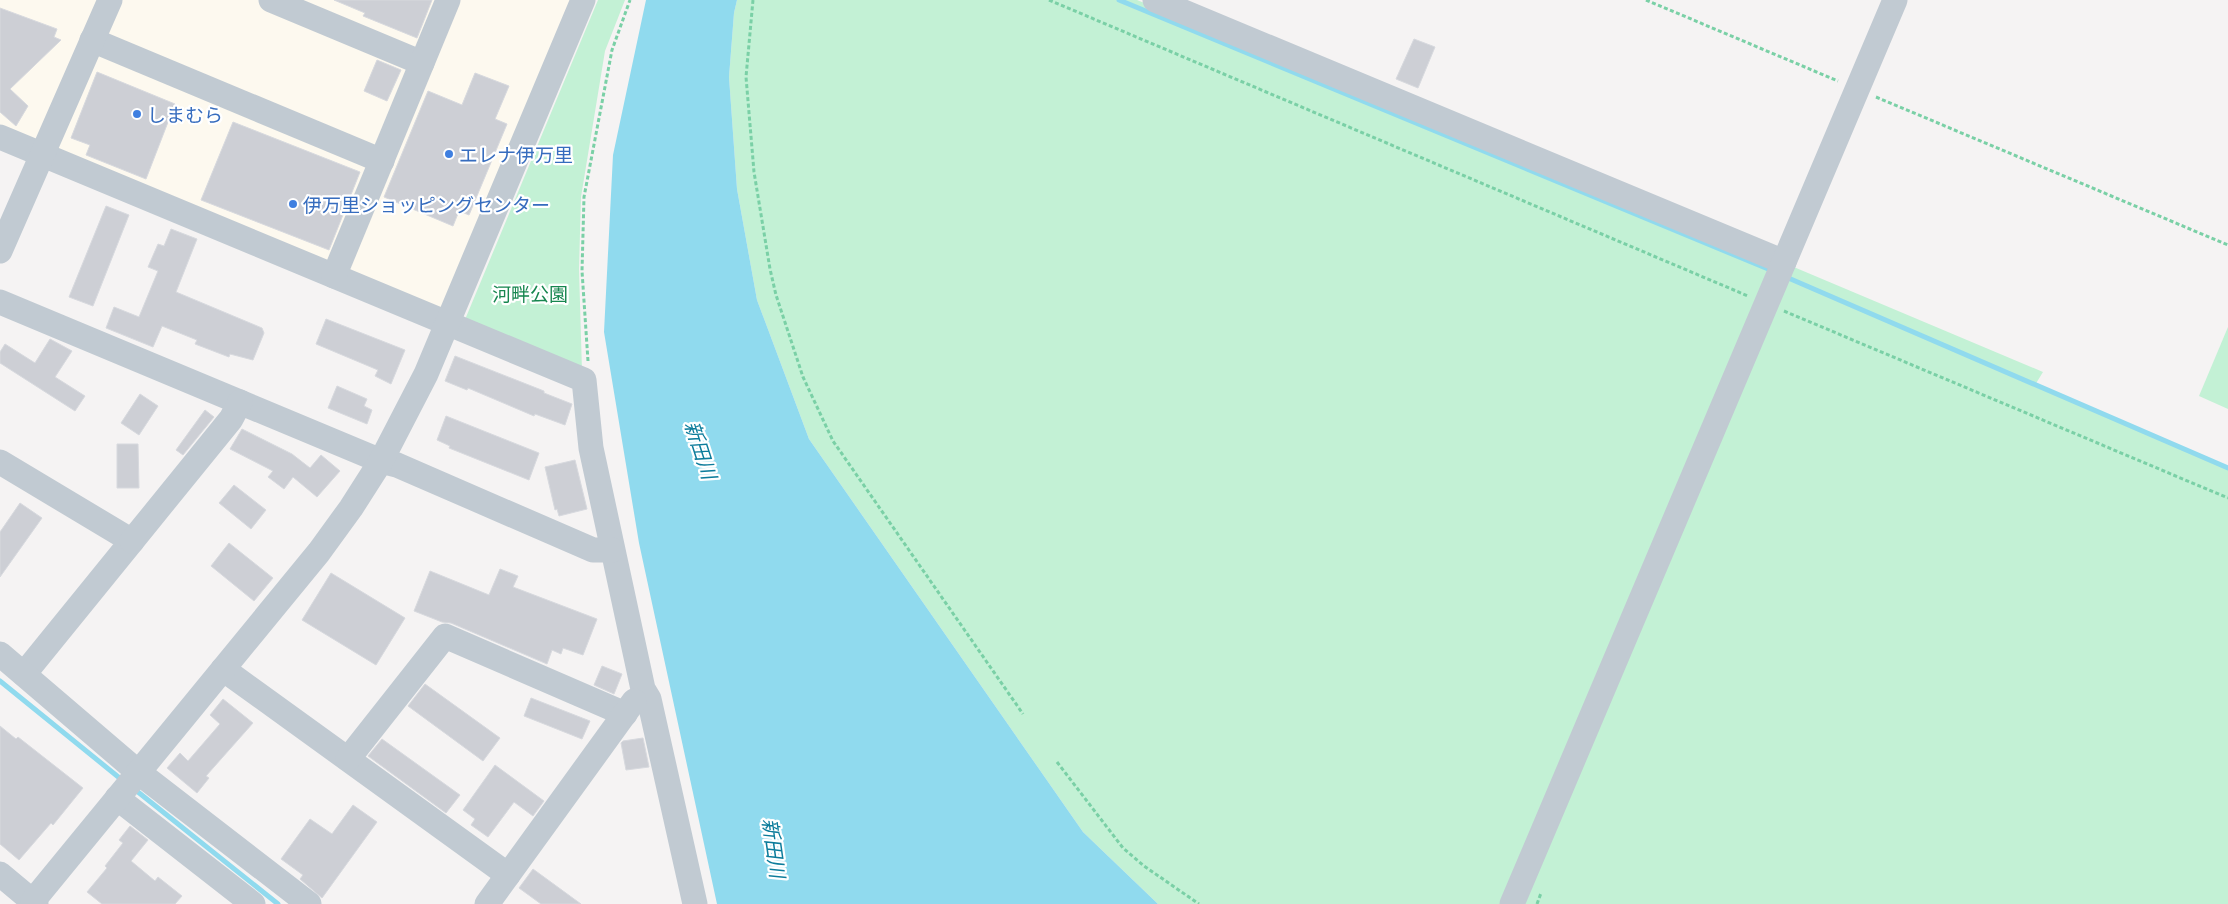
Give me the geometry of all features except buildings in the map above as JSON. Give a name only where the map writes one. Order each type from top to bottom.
[{"type":"street","points":[[0,251],[110,0]]},
{"type":"street","points":[[271,0],[422,63]]},
{"type":"street","points":[[334,276],[448,0]]},
{"type":"street","points":[[0,874],[35,903],[138,772],[319,552],[351,508],[381,461],[423,382],[584,0]]},
{"type":"street","points":[[1155,0],[1775,283]]},
{"type":"street","points":[[1512,904],[1894,0]]},
{"type":"street","points":[[92,40],[382,161]]},
{"type":"street","points":[[0,137],[584,380],[591,448],[612,550],[643,689],[649,700],[695,904]]},
{"type":"street","points":[[0,302],[381,461],[398,466],[594,550],[612,550]]},
{"type":"street","points":[[24,674],[231,420],[240,402]]},
{"type":"street","points":[[0,462],[132,541]]},
{"type":"street","points":[[348,759],[445,636],[625,714]]},
{"type":"street","points":[[0,654],[138,772],[310,904]]},
{"type":"street","points":[[223,669],[508,875]]},
{"type":"street","points":[[487,904],[643,689]]},
{"type":"street","points":[[117,798],[253,904]]},
{"type":"path","points":[[584,380],[588,370],[582,271],[584,196],[612,50],[630,0]]},
{"type":"path","points":[[753,0],[746,77],[754,172],[776,295],[803,377],[834,441],[1023,714]]},
{"type":"path","points":[[1049,0],[1775,283],[2228,498]]},
{"type":"path","points":[[1646,0],[2228,246]]},
{"type":"path","points":[[1057,762],[1123,848],[1144,866],[1199,904]]},
{"type":"shaded area","points":[[0,0],[574,0],[445,316],[0,129]]},
{"type":"green space","name":"河畔公園","points":[[598,0],[625,0],[605,51],[581,197],[579,269],[582,371],[464,322]]},
{"type":"green space","points":[[737,0],[1137,0],[1789,265],[2043,372],[2035,385],[2228,468],[2228,904],[1158,904],[1083,832],[809,439],[757,300],[737,189],[729,77],[734,13]]},
{"type":"green space","points":[[2228,327],[2228,409],[2199,396]]},
{"type":"water","name":"新田川","points":[[646,0],[737,0],[734,13],[729,77],[737,189],[757,300],[809,439],[1083,832],[1158,904],[717,904],[639,543],[604,332],[613,155]]},
{"type":"waterway","points":[[1119,0],[1773,271]]},
{"type":"waterway","points":[[1786,277],[2228,468]]},
{"type":"waterway","points":[[0,681],[122,780]]},
{"type":"waterway","points":[[133,788],[278,904]]},
{"type":"place","name":"しまむら","points":[[137,114]]},
{"type":"place","name":"エレナ伊万里","points":[[449,154]]},
{"type":"place","name":"伊万里ショッピングセンター","points":[[293,204]]}]
